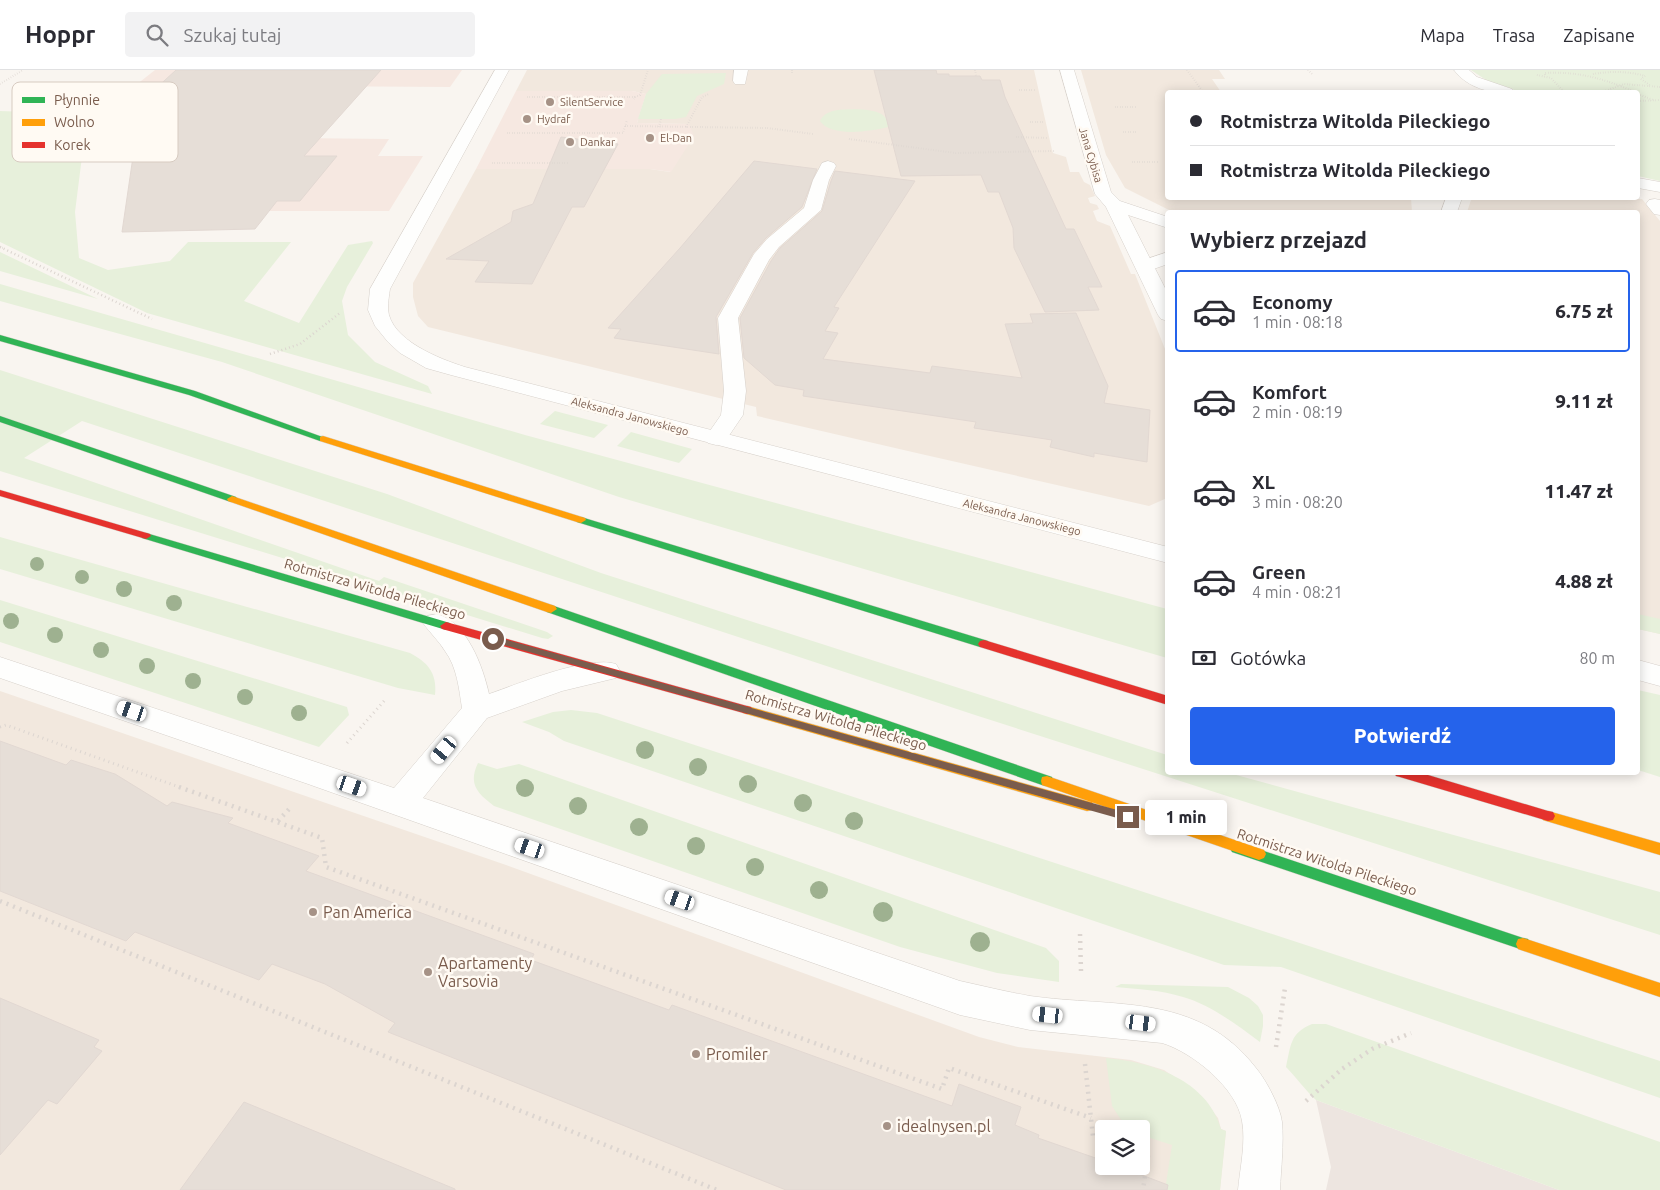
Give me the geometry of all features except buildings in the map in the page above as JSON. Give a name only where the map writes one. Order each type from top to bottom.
[{"type":"main road","points":[[0,338],[192,393],[361,452],[1165,700]]},
{"type":"main road","points":[[0,419],[1259,854]]},
{"type":"main road","name":"Rotmistrza Witolda Pileckiego","points":[[0,493],[606,671],[1259,854],[1660,990]]},
{"type":"main road","points":[[1410,775],[1660,849]]},
{"type":"street","name":"Aleksandra Janowskiego","points":[[502,70],[380,289],[378,310],[384,326],[407,349],[433,364],[716,438],[1163,548]]},
{"type":"street","name":"Jana Cybisa","points":[[1067,70],[1103,194],[1114,205],[1165,309]]},
{"type":"street","points":[[1461,70],[1472,80],[1501,90]]},
{"type":"street","points":[[716,438],[732,415],[735,391],[728,318],[760,258],[773,243],[812,210],[821,180],[828,166]]},
{"type":"street","points":[[1648,185],[1657,207]]},
{"type":"street","points":[[1114,205],[1165,222]]},
{"type":"street","points":[[1145,266],[1165,258]]},
{"type":"street","points":[[437,622],[455,641],[465,658],[472,678],[477,710]]},
{"type":"street","points":[[0,667],[400,803],[960,998],[1030,1013],[1141,1023],[1184,1032],[1210,1047],[1232,1067],[1256,1106],[1262,1150],[1259,1190]]},
{"type":"street","points":[[400,803],[477,710],[558,681],[606,671]]},
{"type":"street","points":[[1640,671],[1660,676]]},
{"type":"path","points":[[0,84],[23,70]]},
{"type":"path","points":[[518,97],[634,98],[640,95],[648,70]]},
{"type":"path","points":[[974,70],[976,76]]},
{"type":"path","points":[[1187,70],[1202,90]]},
{"type":"path","points":[[1308,70],[1312,74]]},
{"type":"path","points":[[1564,90],[1558,83],[1545,76],[1545,74],[1591,74],[1616,70],[1636,72],[1646,76],[1641,79],[1651,86]]},
{"type":"path","points":[[1591,74],[1629,90]]},
{"type":"path","points":[[1606,90],[1620,86],[1660,87]]},
{"type":"path","points":[[1640,95],[1654,101]]},
{"type":"path","points":[[1640,101],[1660,100]]},
{"type":"path","points":[[659,127],[661,119]]},
{"type":"path","points":[[499,133],[623,133],[627,120]]},
{"type":"path","points":[[625,126],[767,128],[814,134]]},
{"type":"path","points":[[1016,137],[1054,138]]},
{"type":"path","points":[[842,138],[956,153],[1090,151]]},
{"type":"path","points":[[492,163],[568,163]]},
{"type":"path","points":[[0,246],[152,319]]},
{"type":"path","points":[[270,354],[300,344],[343,310]]},
{"type":"path","points":[[341,750],[385,700]]},
{"type":"path","points":[[0,727],[6,725],[322,838],[326,867],[942,1089],[949,1068],[1091,1118]]},
{"type":"path","points":[[0,901],[717,1190]]},
{"type":"path","points":[[1080,934],[1082,976]]},
{"type":"path","points":[[1256,1106],[1310,1100],[1342,1069],[1372,1049],[1411,1033]]},
{"type":"path","points":[[1085,1061],[1093,1137],[1095,1138]]},
{"type":"path","points":[[1143,1190],[1145,1175]]},
{"type":"shaded area","points":[[155,70],[462,70],[450,87],[178,85],[178,82],[140,82]]},
{"type":"shaded area","points":[[527,70],[1034,70],[1053,153],[1066,157],[1070,172],[1079,172],[1084,182],[1090,185],[1095,196],[1088,198],[1090,203],[1097,205],[1099,209],[1093,211],[1097,221],[1110,226],[1131,274],[1135,274],[1165,349],[1165,499],[1149,506],[757,416],[756,407],[428,327],[418,316],[413,297],[413,283],[476,169],[650,169],[670,172],[689,124],[637,123],[646,94],[632,91],[516,91]]},
{"type":"shaded area","points":[[1081,70],[1219,70],[1225,79],[1212,79],[1220,90],[1165,90],[1165,200],[1411,200],[1412,210],[1169,210],[1125,188],[1106,155]]},
{"type":"shaded area","points":[[516,91],[632,91],[646,94],[637,123],[689,124],[694,136],[671,172],[650,169],[476,169]]},
{"type":"shaded area","points":[[294,138],[389,139],[378,156],[423,156],[389,211],[227,211]]},
{"type":"shaded area","points":[[1642,199],[1660,221],[1660,634],[1640,629],[1640,210],[1468,210],[1471,200]]},
{"type":"shaded area","points":[[0,691],[506,865],[979,1037],[1018,1047],[1131,1060],[1164,1070],[1198,1093],[1218,1118],[1221,1129],[1226,1131],[1220,1190],[0,1190]]},
{"type":"shaded area","points":[[1316,1100],[1559,1190],[1326,1190],[1331,1167]]},
{"type":"green space","points":[[1471,70],[1660,70],[1660,181],[1640,176],[1640,90],[1514,90],[1486,80]]},
{"type":"green space","points":[[726,73],[724,84],[697,96],[686,117],[675,119],[638,119],[646,94],[662,74]]},
{"type":"green space","points":[[855,109],[881,114],[885,117],[888,127],[852,132],[833,130],[820,121],[826,114],[831,112]]},
{"type":"green space","points":[[0,111],[12,111],[12,162],[81,162],[75,212],[79,258],[108,270],[170,261],[188,242],[291,242],[244,301],[299,323],[348,245],[372,241],[373,243],[347,287],[342,301],[348,335],[375,362],[428,386],[432,394],[147,313],[0,242]]},
{"type":"green space","points":[[0,252],[98,299],[0,271]]},
{"type":"green space","points":[[0,284],[525,435],[1165,608],[1165,657],[619,497],[222,362],[0,301]]},
{"type":"green space","points":[[0,370],[387,494],[601,573],[1165,754],[1165,775],[1236,775],[1660,892],[1660,935],[975,715],[82,421],[24,458],[379,581],[384,577],[547,632],[553,636],[548,639],[542,638],[0,471]]},
{"type":"green space","points":[[555,411],[608,425],[594,438],[540,424]]},
{"type":"green space","points":[[631,432],[692,449],[679,463],[617,446]]},
{"type":"green space","points":[[0,537],[410,653],[427,665],[433,675],[435,695],[398,688],[0,569]]},
{"type":"green space","points":[[0,600],[347,707],[349,715],[319,747],[0,642]]},
{"type":"green space","points":[[1640,614],[1660,619],[1660,634],[1640,629]]},
{"type":"green space","points":[[1640,690],[1660,695],[1660,777],[1640,771]]},
{"type":"green space","points":[[571,710],[597,713],[1660,1061],[1660,1098],[1281,967],[1224,965],[564,741],[549,732],[522,722],[553,712]]},
{"type":"green space","points":[[478,763],[497,769],[519,764],[1046,948],[1059,961],[1059,982],[997,973],[900,947],[494,806],[476,788],[474,777]]},
{"type":"green space","points":[[1121,984],[1228,987],[1249,998],[1258,1006],[1263,1015],[1260,1042],[1204,1005],[1158,991],[1115,987]]},
{"type":"green space","points":[[1312,1024],[1326,1024],[1660,1142],[1660,1190],[1559,1190],[1316,1100],[1286,1067],[1295,1036],[1299,1031]]},
{"type":"green space","points":[[1106,1058],[1124,1060],[1159,1069],[1191,1086],[1204,1098],[1214,1112],[1221,1129],[1226,1131],[1220,1190],[1165,1190],[1172,1145],[1150,1138],[1150,1120],[1121,1120],[1112,1106]]},
{"type":"traffic: fast","points":[[0,338],[192,393],[323,439]]},
{"type":"traffic: fast","points":[[0,419],[232,499]]},
{"type":"traffic: fast","points":[[581,520],[984,644]]},
{"type":"traffic: fast","points":[[146,536],[446,626]]},
{"type":"traffic: fast","points":[[551,609],[1047,781]]},
{"type":"traffic: fast","points":[[1237,848],[1523,944]]},
{"type":"traffic: slow","points":[[323,439],[581,520]]},
{"type":"traffic: slow","points":[[232,499],[551,609]]},
{"type":"traffic: slow","points":[[747,710],[1087,806]]},
{"type":"traffic: slow","points":[[1047,781],[1259,854]]},
{"type":"traffic: slow","points":[[1548,816],[1660,849]]},
{"type":"traffic: slow","points":[[1523,944],[1660,990]]},
{"type":"traffic: jam","points":[[0,493],[146,536]]},
{"type":"traffic: jam","points":[[446,626],[747,710]]},
{"type":"traffic: jam","points":[[984,644],[1165,700]]},
{"type":"traffic: jam","points":[[1410,775],[1548,816]]},
{"type":"place","name":"SilentService","points":[[550,102]]},
{"type":"place","name":"Hydraf","points":[[527,119]]},
{"type":"place","name":"El-Dan","points":[[650,138]]},
{"type":"place","name":"Dankar","points":[[570,142]]},
{"type":"place","name":"Pan America","points":[[313,912]]},
{"type":"place","name":"Apartamenty Varsovia","points":[[428,972]]},
{"type":"place","name":"Promiler","points":[[696,1054]]},
{"type":"place","name":"idealnysen.pl","points":[[887,1126]]},
{"type":"route","points":[[493,639],[1128,817]]}]
